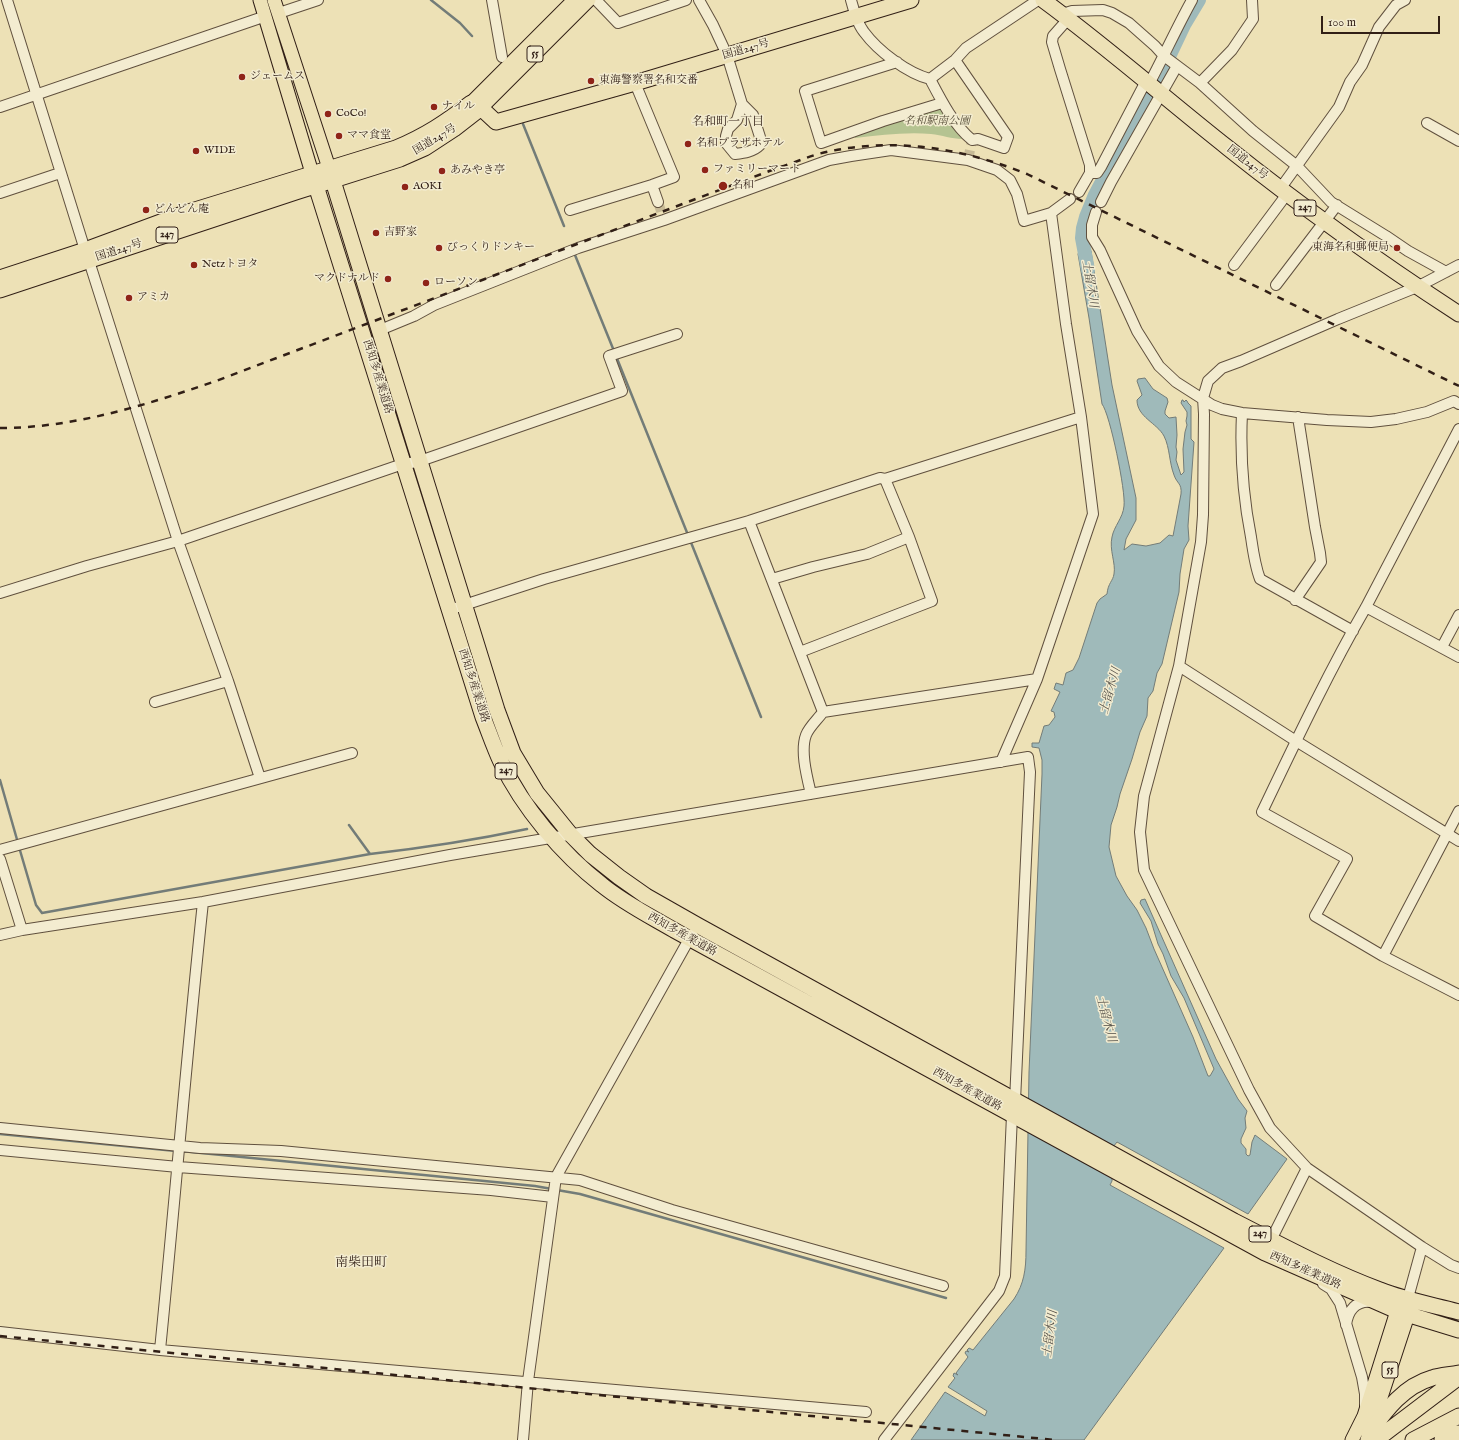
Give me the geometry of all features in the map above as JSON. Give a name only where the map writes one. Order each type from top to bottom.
[{"type":"highway","name":"国道247号","points":[[0,290],[87,256],[314,179],[400,159],[425,148],[454,129],[476,106],[496,122],[635,83],[911,0]]},
{"type":"highway","name":"国道247号","points":[[1043,0],[1283,191],[1417,287],[1459,314]]},
{"type":"highway","name":"西知多産業道路","points":[[331,174],[497,710],[513,753],[537,794],[571,835],[590,854],[646,896],[1016,1109],[1118,1173],[1377,1303],[1402,1313],[1459,1330]]},
{"type":"highway","name":"西知多産業道路","points":[[314,179],[483,717],[501,762],[526,805],[552,838],[580,867],[629,904],[690,939],[1016,1109],[1118,1158],[1268,1247],[1381,1291],[1459,1312]]},
{"type":"highway","name":"国道247号","points":[[0,278],[87,256]]},
{"type":"highway","points":[[1371,1437],[1384,1412],[1397,1399],[1419,1383],[1441,1376],[1459,1373]]},
{"type":"highway","points":[[1371,1437],[1459,1376]]},
{"type":"highway","points":[[1389,1440],[1459,1387]]},
{"type":"highway","points":[[1413,1440],[1459,1416]]},
{"type":"highway","points":[[1442,1440],[1459,1434]]},
{"type":"main road","points":[[260,0],[314,179]]},
{"type":"main road","points":[[274,0],[331,174]]},
{"type":"main road","name":"55","points":[[476,106],[574,0]]},
{"type":"main road","name":"55","points":[[476,106],[589,0]]},
{"type":"main road","name":"55","points":[[1352,1440],[1364,1416],[1378,1372],[1408,1298]]},
{"type":"main road","name":"55","points":[[1371,1437],[1402,1313]]},
{"type":"street","points":[[7,0],[60,173],[178,541],[228,681],[260,778]]},
{"type":"street","points":[[279,13],[318,0]]},
{"type":"street","points":[[492,0],[502,57]]},
{"type":"street","points":[[596,0],[618,23],[686,0]]},
{"type":"street","points":[[698,0],[713,25],[727,55],[742,104],[753,116],[760,137],[760,146],[756,150],[743,154],[735,154],[726,143],[726,136],[728,129],[737,120],[742,104]]},
{"type":"street","points":[[851,0],[863,31],[876,46],[897,62],[920,76],[930,79],[942,103],[966,135],[972,140],[978,139],[1004,148],[1008,136],[955,60]]},
{"type":"street","points":[[930,79],[955,60],[966,48],[1038,0]]},
{"type":"street","points":[[1101,202],[1153,88],[1164,56],[1192,0]]},
{"type":"street","points":[[1200,83],[1232,50],[1252,18],[1252,0]]},
{"type":"street","points":[[1234,265],[1283,191],[1297,166],[1339,107],[1350,82],[1362,65],[1379,27],[1396,5],[1405,0]]},
{"type":"street","points":[[1079,192],[1090,173],[1090,165],[1052,42],[1053,36],[1065,16],[1072,11],[1103,10],[1112,12],[1129,23],[1164,56],[1200,83],[1253,131],[1297,166],[1331,202],[1408,251],[1455,268]]},
{"type":"street","points":[[0,107],[266,16]]},
{"type":"street","points":[[897,62],[805,91],[821,143],[883,120],[942,103]]},
{"type":"street","points":[[1090,173],[1096,173],[1101,167],[1153,88],[1176,65]]},
{"type":"street","points":[[570,210],[674,177],[635,83]]},
{"type":"street","points":[[1427,123],[1459,141]]},
{"type":"street","points":[[380,330],[414,316],[434,305],[578,248],[664,220],[829,160],[890,150],[968,160],[996,170],[1010,180],[1017,194],[1024,221],[1052,213],[1070,199]]},
{"type":"street","points":[[0,193],[60,173]]},
{"type":"street","points":[[652,185],[658,202]]},
{"type":"street","points":[[1276,285],[1337,205]]},
{"type":"street","points":[[1096,212],[1092,225],[1092,236],[1100,250],[1137,331],[1159,366],[1176,382],[1212,405],[1222,409],[1242,413],[1371,422],[1396,419],[1427,412],[1454,401],[1459,404]]},
{"type":"street","points":[[1001,762],[1037,679],[1094,514],[1081,417],[1066,324],[1052,213]]},
{"type":"street","points":[[1455,268],[1417,287],[1338,318],[1222,368],[1208,381],[1203,398],[1203,515],[1201,542],[1179,666],[1144,796],[1140,832],[1144,870],[1249,1090],[1270,1128],[1307,1168],[1422,1247],[1451,1265],[1459,1268]]},
{"type":"street","points":[[0,593],[87,566],[178,541],[404,464],[420,461],[622,391],[609,356],[678,334]]},
{"type":"street","points":[[1242,413],[1241,449],[1246,509],[1256,569],[1260,579],[1352,631]]},
{"type":"street","points":[[449,611],[544,579],[749,521],[880,478],[885,479],[1081,417]]},
{"type":"street","points":[[1295,600],[1321,562],[1298,417]]},
{"type":"street","points":[[1459,429],[1352,631],[1262,812],[1347,859],[1316,916],[1383,956],[1459,995]]},
{"type":"street","points":[[800,652],[932,601],[909,537],[885,479]]},
{"type":"street","points":[[749,521],[823,712]]},
{"type":"street","points":[[772,579],[813,566],[866,554],[909,537]]},
{"type":"street","points":[[1366,607],[1459,657]]},
{"type":"street","points":[[1442,647],[1459,615]]},
{"type":"street","points":[[1179,666],[1296,741],[1459,841]]},
{"type":"street","points":[[811,794],[805,765],[806,734],[823,712],[1037,679]]},
{"type":"street","points":[[154,702],[228,681]]},
{"type":"street","points":[[0,850],[352,753]]},
{"type":"street","points":[[0,935],[22,930],[203,902],[450,855],[1028,757],[1030,772],[1016,1109],[1005,1276],[999,1291],[884,1440]]},
{"type":"street","points":[[1383,956],[1459,811]]},
{"type":"street","points":[[0,859],[22,930]]},
{"type":"street","points":[[160,1350],[191,1014],[203,902]]},
{"type":"street","points":[[523,1440],[528,1381],[556,1177],[697,925]]},
{"type":"street","points":[[0,1128],[200,1148],[281,1151],[580,1180],[672,1210],[943,1286]]},
{"type":"street","points":[[0,1150],[178,1167],[438,1186],[553,1197]]},
{"type":"street","points":[[1307,1168],[1268,1247],[1331,1289],[1340,1303],[1360,1371],[1365,1394],[1364,1416]]},
{"type":"street","points":[[1408,1298],[1422,1247]]},
{"type":"street","points":[[1346,1325],[1348,1313],[1355,1306],[1363,1302],[1377,1303]]},
{"type":"street","points":[[0,1332],[160,1350],[528,1381],[866,1412]]},
{"type":"street","points":[[1360,1371],[1367,1375],[1378,1372]]},
{"type":"green space","name":"名和駅南公園","points":[[939,107],[949,118],[962,139],[931,134],[912,133],[855,138],[854,135]]},
{"type":"water","points":[[1091,251],[1112,385],[1136,498],[1136,520],[1126,539],[1124,550],[1132,544],[1146,546],[1160,543],[1169,535],[1173,536],[1181,494],[1181,488],[1172,470],[1164,436],[1161,431],[1140,411],[1138,406],[1137,400],[1142,395],[1137,381],[1138,379],[1145,378],[1153,389],[1167,398],[1168,402],[1165,414],[1169,418],[1176,417],[1176,460],[1181,475],[1184,472],[1183,449],[1187,425],[1187,412],[1181,403],[1182,400],[1184,402],[1186,400],[1191,406],[1191,439],[1194,442],[1188,526],[1189,540],[1184,549],[1179,592],[1162,664],[1157,673],[1153,691],[1148,698],[1147,716],[1140,732],[1111,825],[1109,847],[1116,876],[1146,928],[1193,1037],[1208,1076],[1210,1076],[1214,1069],[1184,998],[1171,976],[1158,944],[1151,921],[1140,903],[1141,900],[1145,899],[1216,1059],[1238,1099],[1247,1111],[1245,1118],[1246,1128],[1241,1139],[1241,1143],[1246,1149],[1246,1154],[1248,1156],[1250,1155],[1252,1142],[1255,1135],[1287,1159],[1248,1214],[1117,1142],[1113,1147],[1112,1181],[1110,1185],[1224,1248],[1084,1440],[911,1440],[945,1392],[985,1416],[987,1411],[948,1387],[955,1378],[953,1376],[954,1373],[958,1375],[956,1373],[968,1357],[965,1353],[966,1351],[969,1352],[967,1350],[969,1348],[973,1350],[1014,1299],[1020,1288],[1025,1270],[1029,1072],[1042,774],[1042,760],[1039,748],[1032,747],[1032,743],[1039,743],[1044,726],[1049,725],[1055,717],[1054,712],[1051,711],[1060,692],[1054,689],[1056,683],[1063,685],[1066,673],[1073,670],[1079,658],[1097,603],[1107,594],[1108,587],[1113,579],[1114,565],[1111,542],[1124,506],[1123,486],[1117,454],[1109,422],[1102,404],[1078,254]]},
{"type":"waterway","points":[[431,0],[460,23],[472,36]]},
{"type":"waterway","name":"土留木川","points":[[1088,270],[1082,238],[1086,217],[1095,195],[1144,102],[1156,84],[1184,25],[1199,0]]},
{"type":"waterway","points":[[523,124],[564,226]]},
{"type":"waterway","points":[[575,255],[614,351]]},
{"type":"waterway","points":[[616,356],[688,535]]},
{"type":"waterway","points":[[690,540],[761,717]]},
{"type":"waterway","points":[[0,780],[18,843]]},
{"type":"waterway","points":[[349,825],[370,854],[488,837],[527,829]]},
{"type":"waterway","points":[[19,847],[36,905],[42,913],[370,854]]},
{"type":"waterway","points":[[0,1134],[176,1151]]},
{"type":"waterway","points":[[181,1151],[535,1186],[552,1189]]},
{"type":"waterway","points":[[557,1190],[580,1194],[946,1298]]},
{"type":"tunnel","points":[[968,160],[972,140]]},
{"type":"tunnel","points":[[658,202],[664,220]]},
{"type":"railway","points":[[0,428],[55,424],[110,414],[190,390],[780,167],[818,154],[871,146],[898,145],[950,151],[976,157],[1027,174],[1459,386]]},
{"type":"railway","points":[[0,1336],[1055,1440]]},
{"type":"place","name":"ジェームス","points":[[242,77]]},
{"type":"place","name":"東海警察署名和交番","points":[[591,81]]},
{"type":"place","name":"ナイル","points":[[434,107]]},
{"type":"place","name":"CoCo!","points":[[328,114]]},
{"type":"place","name":"ママ食堂","points":[[339,136]]},
{"type":"place","name":"名和プラザホテル","points":[[688,144]]},
{"type":"place","name":"WIDE","points":[[196,151]]},
{"type":"place","name":"ファミリーマート","points":[[705,170]]},
{"type":"place","name":"あみやき亭","points":[[442,171]]},
{"type":"place","name":"名和","points":[[723,186]]},
{"type":"place","name":"AOKI","points":[[405,187]]},
{"type":"place","name":"どんどん庵","points":[[146,210]]},
{"type":"place","name":"吉野家","points":[[376,233]]},
{"type":"place","name":"びっくりドンキー","points":[[439,248]]},
{"type":"place","name":"東海名和郵便局","points":[[1397,248]]},
{"type":"place","name":"Netzトヨタ","points":[[194,265]]},
{"type":"place","name":"マクドナルド","points":[[388,279]]},
{"type":"place","name":"ローソン","points":[[426,283]]},
{"type":"place","name":"アミカ","points":[[129,298]]},
{"type":"district","name":"名和町一丁目","points":[[728,123]]},
{"type":"district","name":"南柴田町","points":[[361,1263]]}]
